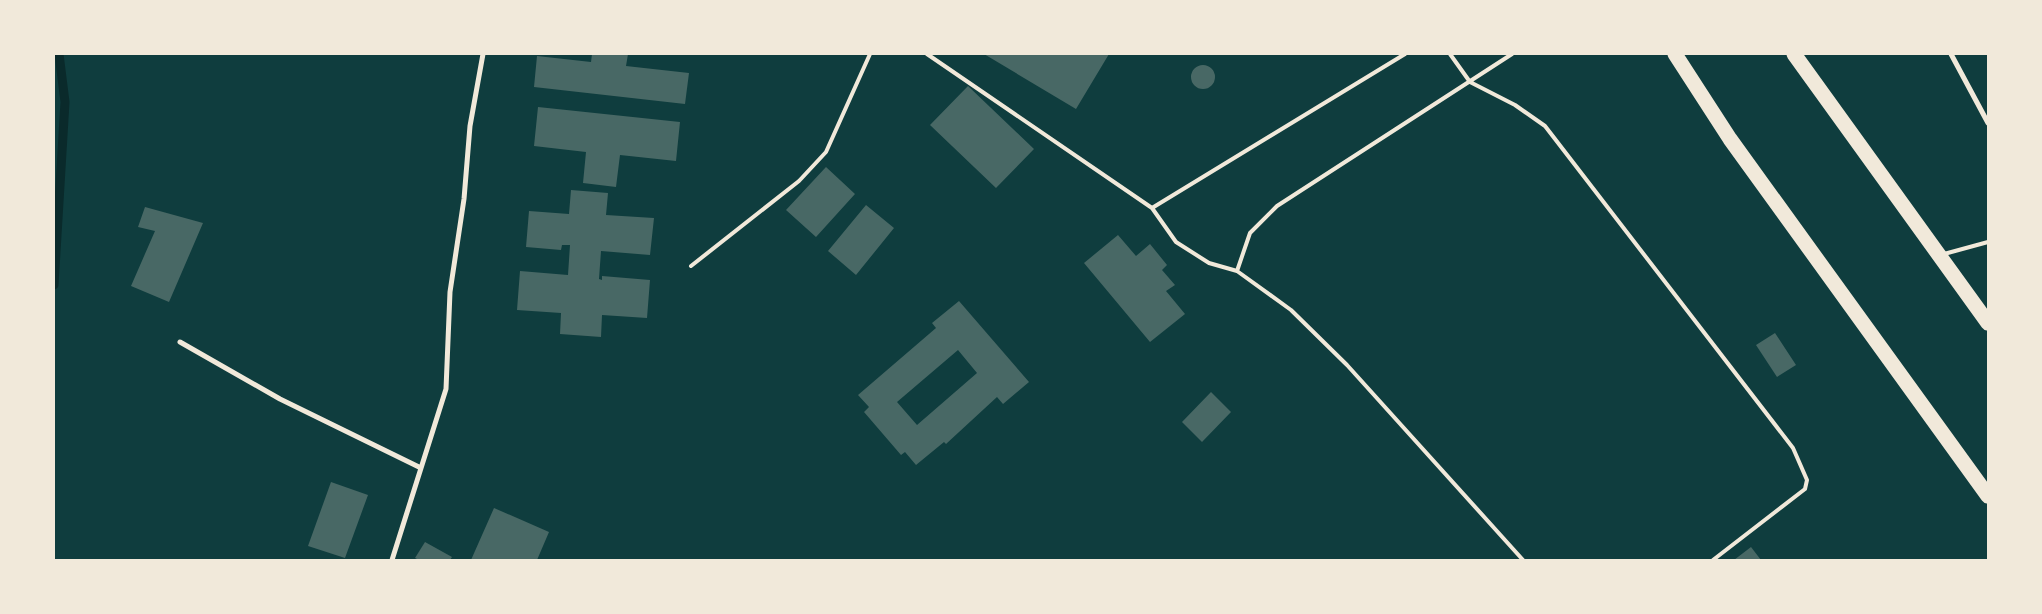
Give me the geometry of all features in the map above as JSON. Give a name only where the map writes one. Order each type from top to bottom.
[{"type":"highway","points":[[1675,54],[1730,139],[1988,496]]},
{"type":"highway","points":[[1794,54],[1988,323]]},
{"type":"street","points":[[392,560],[446,390],[450,292],[464,199],[470,126],[483,54]]},
{"type":"street","points":[[1951,54],[1988,123]]},
{"type":"street","points":[[180,342],[280,399],[421,468]]},
{"type":"lane","points":[[691,266],[799,181],[826,152],[870,54]]},
{"type":"lane","points":[[927,54],[1152,208],[1176,242],[1209,263],[1237,271],[1290,310],[1347,364],[1523,560]]},
{"type":"lane","points":[[1152,208],[1405,54]]},
{"type":"lane","points":[[1450,54],[1470,82],[1515,105],[1545,126],[1793,448],[1807,480],[1805,489],[1713,560]]},
{"type":"lane","points":[[1237,271],[1250,233],[1276,206],[1512,54]]},
{"type":"lane","points":[[1940,255],[1988,242]]},
{"type":"building","points":[[592,54],[628,54],[626,66],[689,73],[685,104],[534,87],[537,56],[591,62]]},
{"type":"building","points":[[984,54],[1109,54],[1076,109]]},
{"type":"building","points":[[1203,65],[1208,66],[1214,72],[1214,82],[1208,88],[1203,89],[1198,88],[1192,82],[1191,77],[1192,72],[1198,66]]},
{"type":"building","points":[[968,86],[1034,149],[996,188],[930,125]]},
{"type":"building","points":[[538,107],[680,122],[676,161],[620,155],[616,187],[583,183],[586,152],[534,146]]},
{"type":"building","points":[[826,167],[855,194],[816,237],[786,210]]},
{"type":"building","points":[[571,190],[608,193],[606,215],[654,218],[650,255],[601,251],[599,279],[602,280],[602,276],[650,280],[647,318],[602,315],[601,337],[560,334],[561,313],[517,310],[520,271],[568,275],[570,245],[562,245],[561,250],[526,247],[529,211],[569,214]]},
{"type":"building","points":[[866,205],[894,228],[856,275],[828,251]]},
{"type":"building","points":[[145,207],[203,223],[169,302],[131,286],[155,231],[138,227]]},
{"type":"building","points":[[1118,235],[1136,256],[1150,244],[1167,265],[1162,270],[1175,285],[1166,291],[1185,314],[1150,342],[1084,263]]},
{"type":"building","points":[[959,301],[1029,382],[1003,404],[997,397],[946,444],[944,442],[916,465],[905,452],[901,455],[864,412],[869,407],[858,395],[936,328],[932,323]],"holes":[[[958,350],[977,373],[917,425],[897,402]]]},
{"type":"building","points":[[1775,333],[1796,365],[1777,377],[1756,345]]},
{"type":"building","points":[[1211,392],[1231,412],[1202,442],[1182,422]]},
{"type":"building","points":[[331,482],[368,495],[345,558],[308,546]]},
{"type":"building","points":[[494,508],[549,532],[537,560],[471,560]]},
{"type":"building","points":[[425,542],[452,557],[450,560],[419,560],[415,558]]},
{"type":"building","points":[[1751,547],[1761,560],[1734,560]]},
{"type":"waterway","points":[[54,285],[65,102],[59,54]]}]
